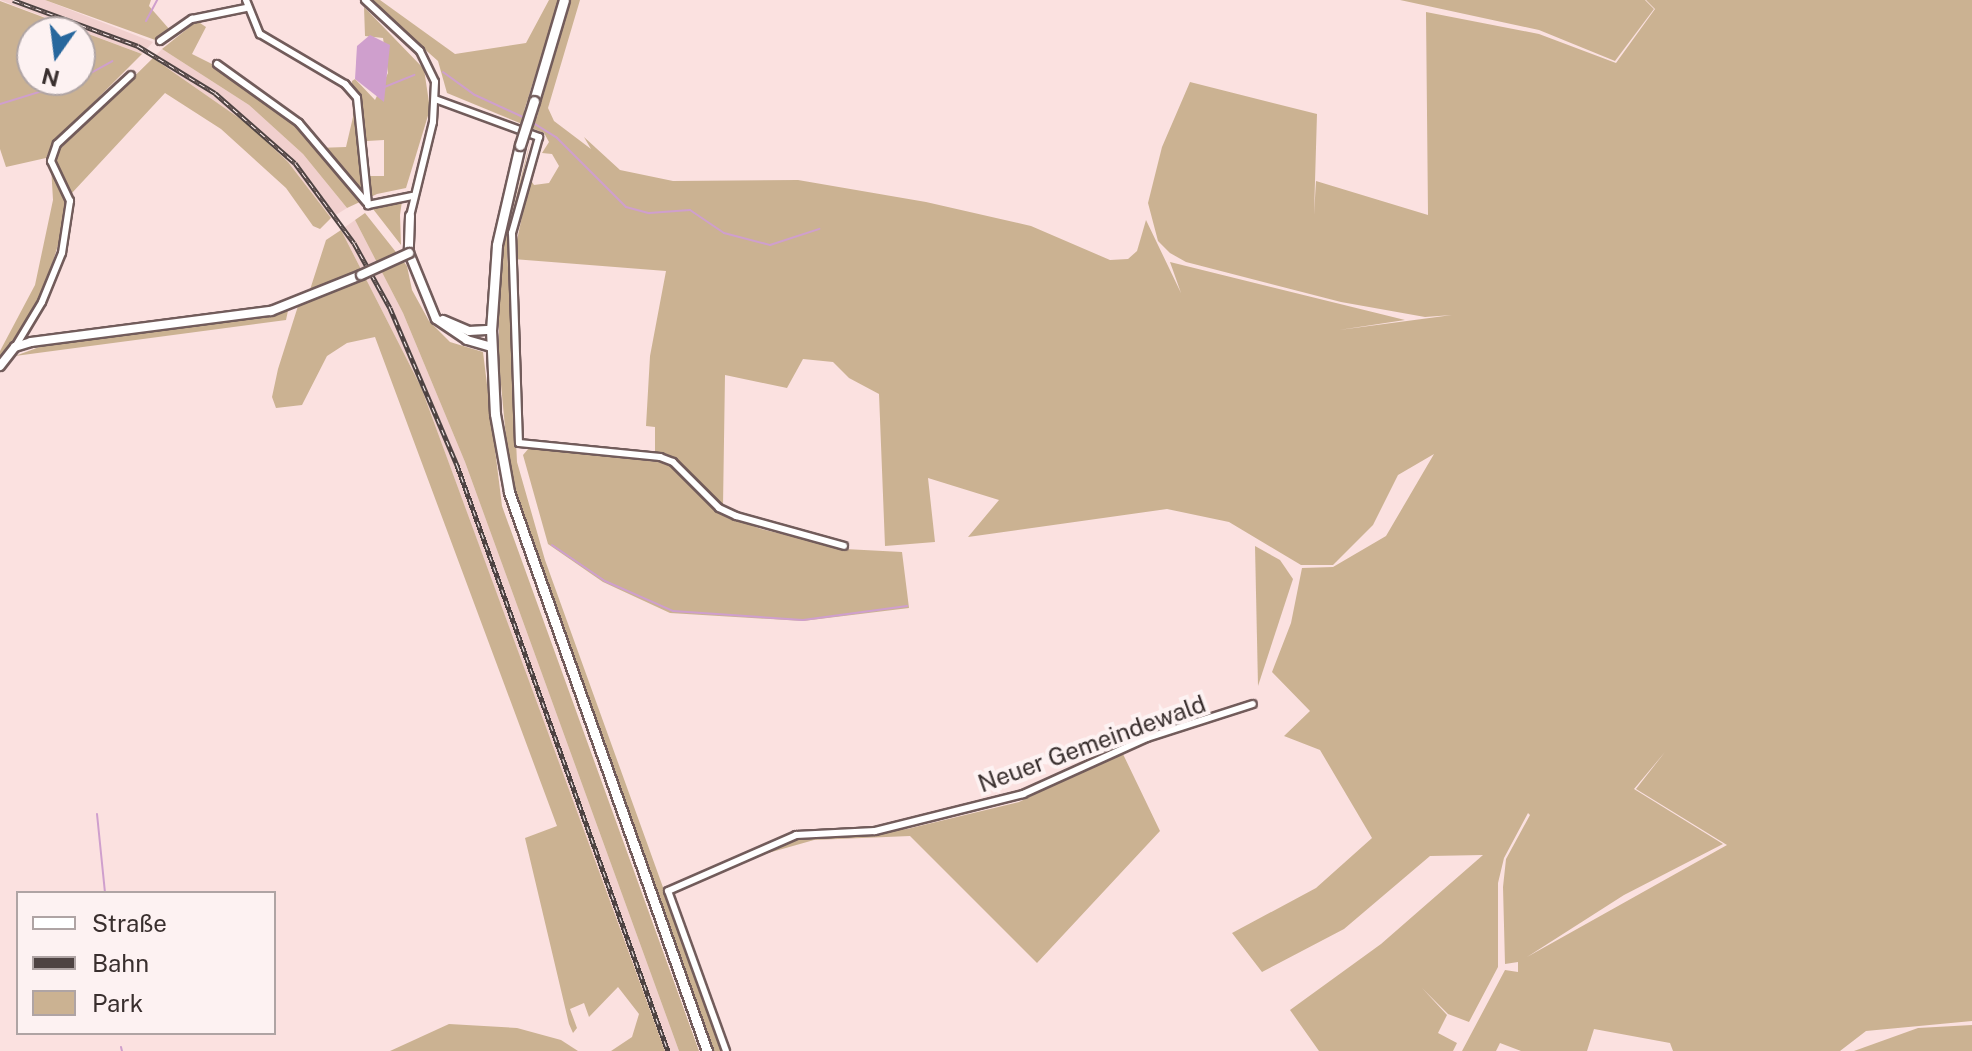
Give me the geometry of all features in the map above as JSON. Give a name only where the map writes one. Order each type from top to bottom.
[{"type":"main road","points":[[564,0],[520,145],[497,245],[491,347],[499,443],[523,542],[707,1051]]},
{"type":"street","points":[[365,0],[420,51],[430,66],[435,99],[412,196],[409,253],[430,309],[453,332],[491,347]]},
{"type":"street","points":[[160,41],[192,19],[246,4],[260,34],[345,84],[357,98],[368,205]]},
{"type":"street","points":[[217,64],[299,123],[368,205]]},
{"type":"street","points":[[0,366],[42,302],[62,253],[70,201],[51,161],[57,144],[131,75]]},
{"type":"street","points":[[435,99],[539,137],[512,233],[519,443],[660,457],[673,462],[719,508],[736,516],[844,546]]},
{"type":"street","points":[[368,205],[412,196]]},
{"type":"street","points":[[15,347],[271,311],[409,253]]},
{"type":"street","points":[[430,309],[455,327],[491,330]]},
{"type":"street","name":"Neuer Gemeindewald","points":[[726,1051],[668,891],[796,835],[875,831],[1023,794],[1147,738],[1253,704]]},
{"type":"shaded area","points":[[0,0],[45,0],[86,16],[42,16]]},
{"type":"shaded area","points":[[96,20],[153,42],[142,54],[96,37]]},
{"type":"shaded area","points":[[370,35],[390,45],[384,102],[355,79],[357,46]]},
{"type":"shaded area","points":[[162,49],[249,105],[303,154],[347,208],[331,218],[288,162],[249,125],[153,58]]},
{"type":"shaded area","points":[[355,220],[403,313],[465,462],[679,1051],[664,1051],[421,387],[341,230]]},
{"type":"green space","points":[[45,0],[151,0],[149,6],[170,30],[158,41]]},
{"type":"green space","points":[[369,0],[380,0],[455,54],[526,43],[549,0],[559,0],[524,111],[537,117],[571,0],[580,0],[548,108],[554,121],[591,149],[584,137],[620,170],[673,181],[798,180],[926,202],[1031,226],[1110,260],[1128,259],[1137,251],[1146,220],[1181,293],[1170,262],[1405,320],[1339,330],[1452,315],[1425,317],[1341,302],[1186,262],[1170,253],[1158,241],[1148,203],[1162,147],[1190,82],[1317,114],[1314,215],[1316,181],[1428,215],[1426,12],[1539,34],[1616,63],[1655,9],[1646,0],[1972,0],[1972,1021],[1866,1031],[1840,1051],[1673,1051],[1670,1043],[1594,1029],[1587,1051],[1521,1051],[1500,1043],[1496,1051],[1462,1051],[1505,970],[1518,972],[1518,962],[1505,964],[1503,887],[1506,859],[1530,815],[1528,813],[1504,858],[1498,883],[1498,967],[1469,1022],[1448,1014],[1422,988],[1447,1015],[1438,1033],[1457,1043],[1453,1051],[1319,1051],[1290,1010],[1381,944],[1483,855],[1430,856],[1344,929],[1262,972],[1232,933],[1316,888],[1372,838],[1320,750],[1284,736],[1310,711],[1272,672],[1291,623],[1302,568],[1333,567],[1386,536],[1434,454],[1398,475],[1373,525],[1333,565],[1301,565],[1229,522],[1167,509],[968,537],[999,500],[928,478],[935,542],[885,546],[879,394],[849,378],[833,362],[803,359],[787,388],[725,375],[723,506],[676,459],[655,454],[655,427],[646,426],[650,356],[666,271],[513,259],[530,179],[534,185],[549,183],[559,166],[552,154],[542,153],[549,142],[544,133],[447,93],[438,61]],"holes":[[[1665,752],[1636,789],[1727,845],[1527,957],[1624,895],[1723,844],[1634,789]]]},
{"type":"green space","points":[[1400,0],[1645,0],[1654,9],[1615,61],[1539,30]]},
{"type":"green space","points":[[0,1],[40,16],[16,16],[16,96],[96,96],[96,37],[142,54],[53,143],[46,158],[6,167],[0,149]]},
{"type":"green space","points":[[364,7],[424,69],[430,109],[406,188],[377,194],[347,208],[303,154],[249,105],[162,49],[197,21],[206,27],[192,54],[224,70],[297,125],[317,148],[346,147],[353,117],[352,81],[355,79],[375,100],[388,73],[383,38],[365,36]],"holes":[[[384,140],[384,176],[360,176],[360,151],[367,141]]]},
{"type":"green space","points":[[153,58],[249,125],[288,162],[331,218],[320,229],[313,226],[286,188],[221,129],[165,93],[71,194],[56,162],[58,151]]},
{"type":"green space","points":[[531,138],[507,246],[517,462],[545,560],[722,1051],[712,1051],[704,1030],[585,707],[510,481],[499,363],[499,265]]},
{"type":"green space","points":[[51,166],[67,200],[66,220],[41,299],[0,362],[0,351],[35,285],[53,200]]},
{"type":"green space","points":[[402,201],[400,215],[401,245],[373,209]]},
{"type":"green space","points":[[365,213],[407,266],[412,290],[429,321],[450,342],[483,352],[502,506],[699,1051],[679,1051],[465,462],[403,313],[355,220]]},
{"type":"green space","points":[[341,230],[421,387],[665,1051],[611,1051],[632,1037],[639,1014],[618,987],[589,1017],[584,1003],[570,1009],[577,1028],[573,1033],[569,1024],[525,838],[557,826],[375,337],[347,343],[327,356],[302,405],[276,408],[272,397],[278,369],[298,306],[307,299],[326,240]]},
{"type":"green space","points":[[289,306],[286,320],[15,356],[53,342]]},
{"type":"green space","points":[[529,448],[667,463],[681,470],[719,513],[761,529],[845,549],[902,552],[909,608],[803,621],[670,613],[603,582],[548,544],[523,455]]},
{"type":"green space","points":[[1255,546],[1280,560],[1293,579],[1258,686]]},
{"type":"green space","points":[[1122,752],[1160,831],[1037,963],[910,836],[814,840],[758,856],[786,840],[907,829],[1019,802]]},
{"type":"green space","points":[[449,1024],[517,1028],[561,1040],[578,1051],[390,1051]]},
{"type":"green space","points":[[1972,1025],[1972,1051],[1854,1051],[1918,1028]]},
{"type":"waterway","points":[[146,21],[157,0]]},
{"type":"waterway","points":[[96,70],[112,61]]},
{"type":"waterway","points":[[443,72],[475,95],[525,118]]},
{"type":"waterway","points":[[382,88],[414,75]]},
{"type":"waterway","points":[[0,104],[26,96]]},
{"type":"waterway","points":[[530,121],[557,138],[626,207],[649,213],[690,210],[724,233],[770,245],[819,229]]},
{"type":"waterway","points":[[552,545],[605,581],[673,611],[803,620],[907,606]]},
{"type":"waterway","points":[[97,814],[105,891]]},
{"type":"waterway","points":[[121,1047],[122,1051]]},
{"type":"railway","points":[[13,0],[138,46],[215,93],[295,163],[354,243],[390,308],[457,465],[668,1051]]}]
